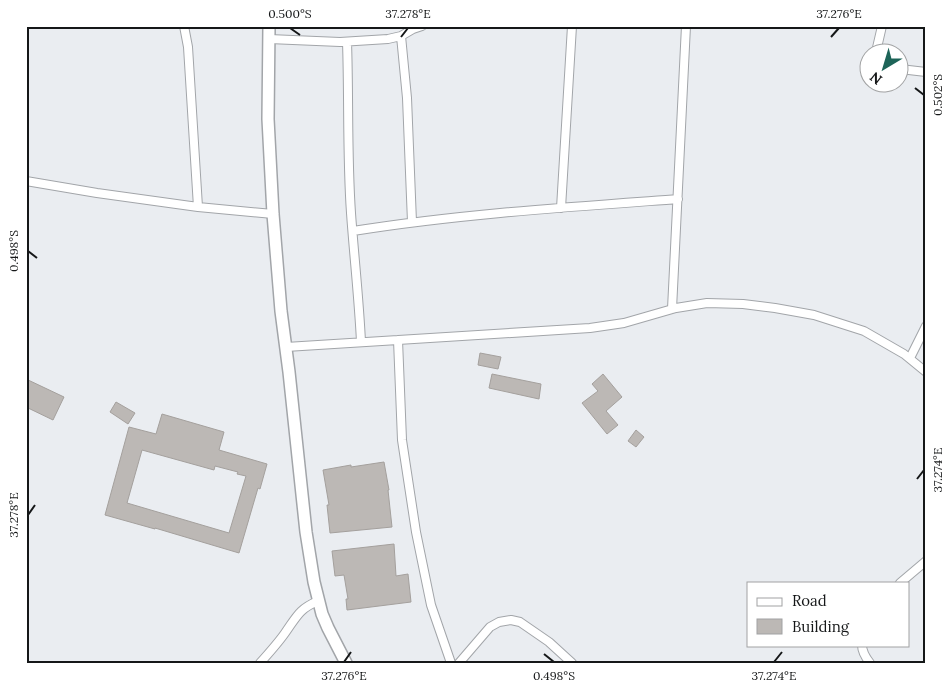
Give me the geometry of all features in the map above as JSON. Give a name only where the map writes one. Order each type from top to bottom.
[{"type":"main road","points":[[269,26],[268,119],[273,214],[306,532],[318,600],[328,628],[346,663]]},
{"type":"street","points":[[184,26],[188,47],[198,207]]},
{"type":"street","points":[[269,40],[347,42],[388,39],[422,26]]},
{"type":"street","points":[[561,208],[572,26]]},
{"type":"street","points":[[672,310],[686,26]]},
{"type":"street","points":[[878,42],[882,26]]},
{"type":"street","points":[[405,31],[412,222]]},
{"type":"street","points":[[347,42],[347,135],[361,342]]},
{"type":"street","points":[[910,70],[926,72]]},
{"type":"street","points":[[26,181],[198,207],[273,214]]},
{"type":"street","points":[[353,231],[412,222],[678,199]]},
{"type":"street","points":[[286,347],[590,328],[624,323],[707,303],[744,304],[814,315],[864,331],[904,354],[926,372]]},
{"type":"street","points":[[910,358],[926,326]]},
{"type":"street","points":[[398,340],[402,440],[416,532],[431,605],[451,663]]},
{"type":"street","points":[[901,582],[926,561]]},
{"type":"street","points":[[260,663],[300,612],[318,600]]},
{"type":"street","points":[[459,663],[490,626],[511,620],[520,622],[549,642],[572,663]]},
{"type":"street","points":[[862,646],[870,663]]},
{"type":"building","points":[[480,353],[501,357],[498,369],[478,365]]},
{"type":"building","points":[[492,374],[541,384],[539,399],[489,388]]},
{"type":"building","points":[[603,374],[622,397],[606,411],[618,425],[607,434],[582,403],[598,391],[592,384]]},
{"type":"building","points":[[26,379],[64,397],[53,420],[26,407]]},
{"type":"building","points":[[116,402],[135,413],[128,424],[110,412]]},
{"type":"building","points":[[162,414],[224,432],[219,450],[267,464],[239,553],[105,515],[129,427],[156,434]],"holes":[[[142,450],[214,470],[215,466],[246,476],[229,533],[127,503]]]},
{"type":"building","points":[[636,430],[644,437],[636,447],[628,441]]},
{"type":"building","points":[[384,462],[389,490],[392,527],[330,533],[327,505],[329,505],[323,470]]},
{"type":"building","points":[[394,544],[396,576],[408,574],[411,602],[347,610],[346,599],[348,599],[344,575],[335,576],[332,551]]}]
